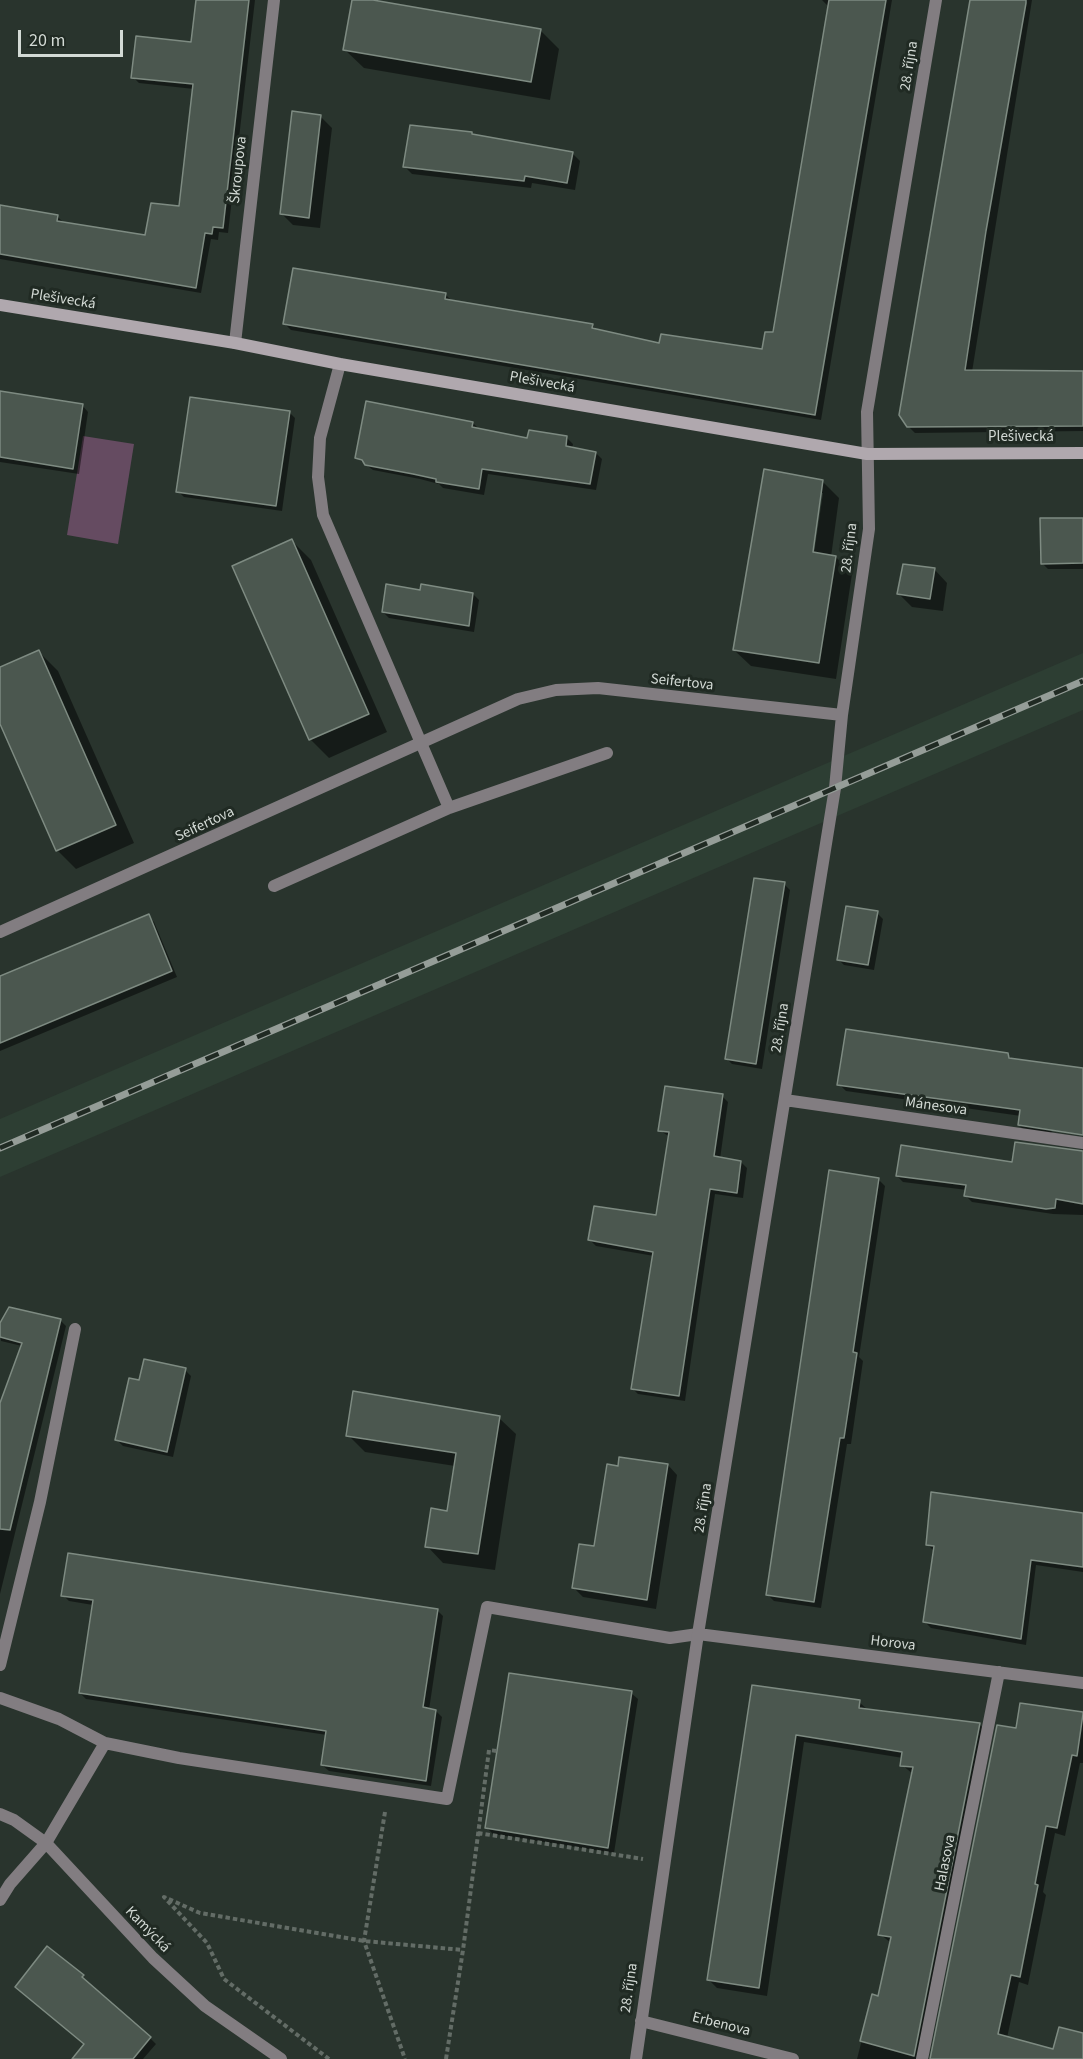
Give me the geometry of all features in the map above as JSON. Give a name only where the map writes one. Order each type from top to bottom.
[{"type":"street","name":"Škroupova","points":[[235,343],[274,0]]},
{"type":"street","name":"28. října","points":[[636,2059],[699,1634],[835,788],[842,715],[869,529],[867,412],[936,0]]},
{"type":"street","name":"Plešivecká","points":[[0,305],[235,343],[340,364],[867,454],[1083,453]]},
{"type":"street","points":[[340,364],[320,438],[318,477],[323,515],[449,808]]},
{"type":"street","name":"Seifertova","points":[[0,932],[518,699],[556,690],[598,688],[842,715]]},
{"type":"street","points":[[274,886],[449,808],[607,753]]},
{"type":"street","name":"Mánesova","points":[[785,1100],[1083,1143]]},
{"type":"street","points":[[0,1665],[40,1502],[75,1329]]},
{"type":"street","name":"Horova","points":[[388,1791],[447,1799],[487,1608],[670,1638],[699,1634],[1083,1683]]},
{"type":"street","name":"Halasova","points":[[921,2059],[999,1672]]},
{"type":"street","points":[[0,1698],[59,1719],[105,1743],[179,1758],[388,1791]]},
{"type":"street","points":[[0,1900],[10,1884],[46,1843],[105,1743]]},
{"type":"street","name":"Kamýcká","points":[[0,1814],[14,1820],[46,1843],[153,1958],[205,2006],[281,2059]]},
{"type":"street","name":"Erbenova","points":[[640,2021],[794,2059]]},
{"type":"path","points":[[446,2059],[463,1950],[489,1750],[497,1751]]},
{"type":"path","points":[[388,1791],[364,1941],[405,2059]]},
{"type":"path","points":[[478,1833],[664,1863]]},
{"type":"path","points":[[329,2059],[224,1979],[207,1943],[164,1897],[200,1913],[364,1941],[463,1950]]},
{"type":"shaded area","points":[[83,436],[134,444],[118,544],[67,535]]},
{"type":"shaded area","points":[[1083,653],[1083,710],[0,1177],[0,1119]]},
{"type":"building","points":[[196,0],[249,0],[223,228],[213,227],[212,234],[205,233],[196,288],[0,254],[0,205],[58,215],[57,221],[145,235],[151,203],[179,206],[193,84],[131,78],[136,36],[191,42]]},
{"type":"building","points":[[352,0],[373,0],[541,29],[531,82],[343,50]]},
{"type":"building","points":[[829,0],[886,0],[815,415],[283,324],[293,268],[446,293],[445,299],[593,324],[592,328],[659,343],[661,334],[762,349],[765,332],[773,332]]},
{"type":"building","points":[[970,0],[1026,0],[1026,3],[986,231],[965,370],[1083,371],[1083,426],[907,427],[899,415]]},
{"type":"building","points":[[292,111],[321,115],[309,218],[280,214]]},
{"type":"building","points":[[410,125],[472,132],[472,134],[573,152],[567,183],[525,176],[524,181],[403,167]]},
{"type":"building","points":[[0,391],[83,404],[73,469],[0,457]]},
{"type":"building","points":[[190,397],[290,411],[276,506],[176,492]]},
{"type":"building","points":[[366,401],[473,422],[472,427],[527,438],[529,430],[567,436],[566,446],[596,452],[590,484],[482,469],[479,489],[436,482],[436,479],[365,465],[362,460],[355,458]]},
{"type":"building","points":[[764,469],[823,480],[813,552],[836,556],[819,663],[733,650]]},
{"type":"building","points":[[1040,518],[1083,518],[1083,563],[1041,564]]},
{"type":"building","points":[[292,539],[369,714],[309,740],[232,566]]},
{"type":"building","points":[[903,564],[935,568],[930,599],[897,594]]},
{"type":"building","points":[[386,584],[420,590],[421,584],[473,593],[469,626],[382,612]]},
{"type":"building","points":[[39,650],[116,825],[56,851],[0,724],[0,667]]},
{"type":"building","points":[[754,878],[785,882],[756,1064],[725,1059]]},
{"type":"building","points":[[846,906],[878,911],[868,965],[837,960]]},
{"type":"building","points":[[149,914],[172,971],[0,1043],[0,976]]},
{"type":"building","points":[[846,1029],[1008,1053],[1009,1058],[1083,1068],[1083,1135],[1018,1125],[1020,1110],[837,1085]]},
{"type":"building","points":[[665,1086],[723,1094],[714,1156],[741,1161],[737,1193],[710,1189],[679,1396],[631,1389],[653,1252],[588,1240],[594,1206],[656,1215],[669,1132],[658,1131]]},
{"type":"building","points":[[1015,1142],[1083,1151],[1083,1204],[1056,1199],[1055,1208],[1046,1209],[964,1196],[966,1185],[896,1176],[901,1145],[1012,1162]]},
{"type":"building","points":[[829,1170],[879,1178],[853,1352],[857,1353],[844,1438],[840,1438],[814,1602],[766,1595]]},
{"type":"building","points":[[9,1307],[61,1319],[10,1530],[0,1529],[0,1403],[22,1343],[0,1337],[0,1323]]},
{"type":"building","points":[[144,1359],[186,1368],[167,1452],[115,1440],[129,1378],[139,1380]]},
{"type":"building","points":[[353,1391],[500,1416],[478,1554],[425,1547],[431,1508],[447,1511],[456,1453],[346,1436]]},
{"type":"building","points":[[619,1457],[668,1464],[647,1600],[572,1588],[579,1544],[594,1546],[607,1464],[618,1466]]},
{"type":"building","points":[[931,1492],[1083,1513],[1083,1567],[1031,1560],[1021,1639],[923,1622],[934,1546],[926,1545]]},
{"type":"building","points":[[68,1553],[438,1609],[423,1707],[436,1710],[426,1781],[321,1765],[326,1731],[79,1693],[93,1600],[61,1596]]},
{"type":"building","points":[[509,1673],[632,1691],[608,1848],[485,1828]]},
{"type":"building","points":[[752,1685],[860,1700],[859,1708],[980,1723],[914,2056],[860,2041],[872,1994],[878,1996],[891,1937],[878,1935],[913,1767],[900,1766],[902,1752],[796,1735],[759,1988],[707,1980]]},
{"type":"building","points":[[1020,1703],[1083,1712],[1083,1714],[1077,1756],[1072,1755],[1057,1828],[1046,1826],[1035,1884],[1038,1885],[1020,1977],[1011,1975],[998,2034],[1053,2049],[1059,2027],[1083,2033],[1083,2059],[930,2059],[997,1725],[1016,1728]]},
{"type":"building","points":[[47,1946],[84,1975],[82,1977],[151,2037],[133,2059],[72,2059],[84,2044],[15,1987]]},
{"type":"railway","points":[[0,1148],[1083,681]]}]
